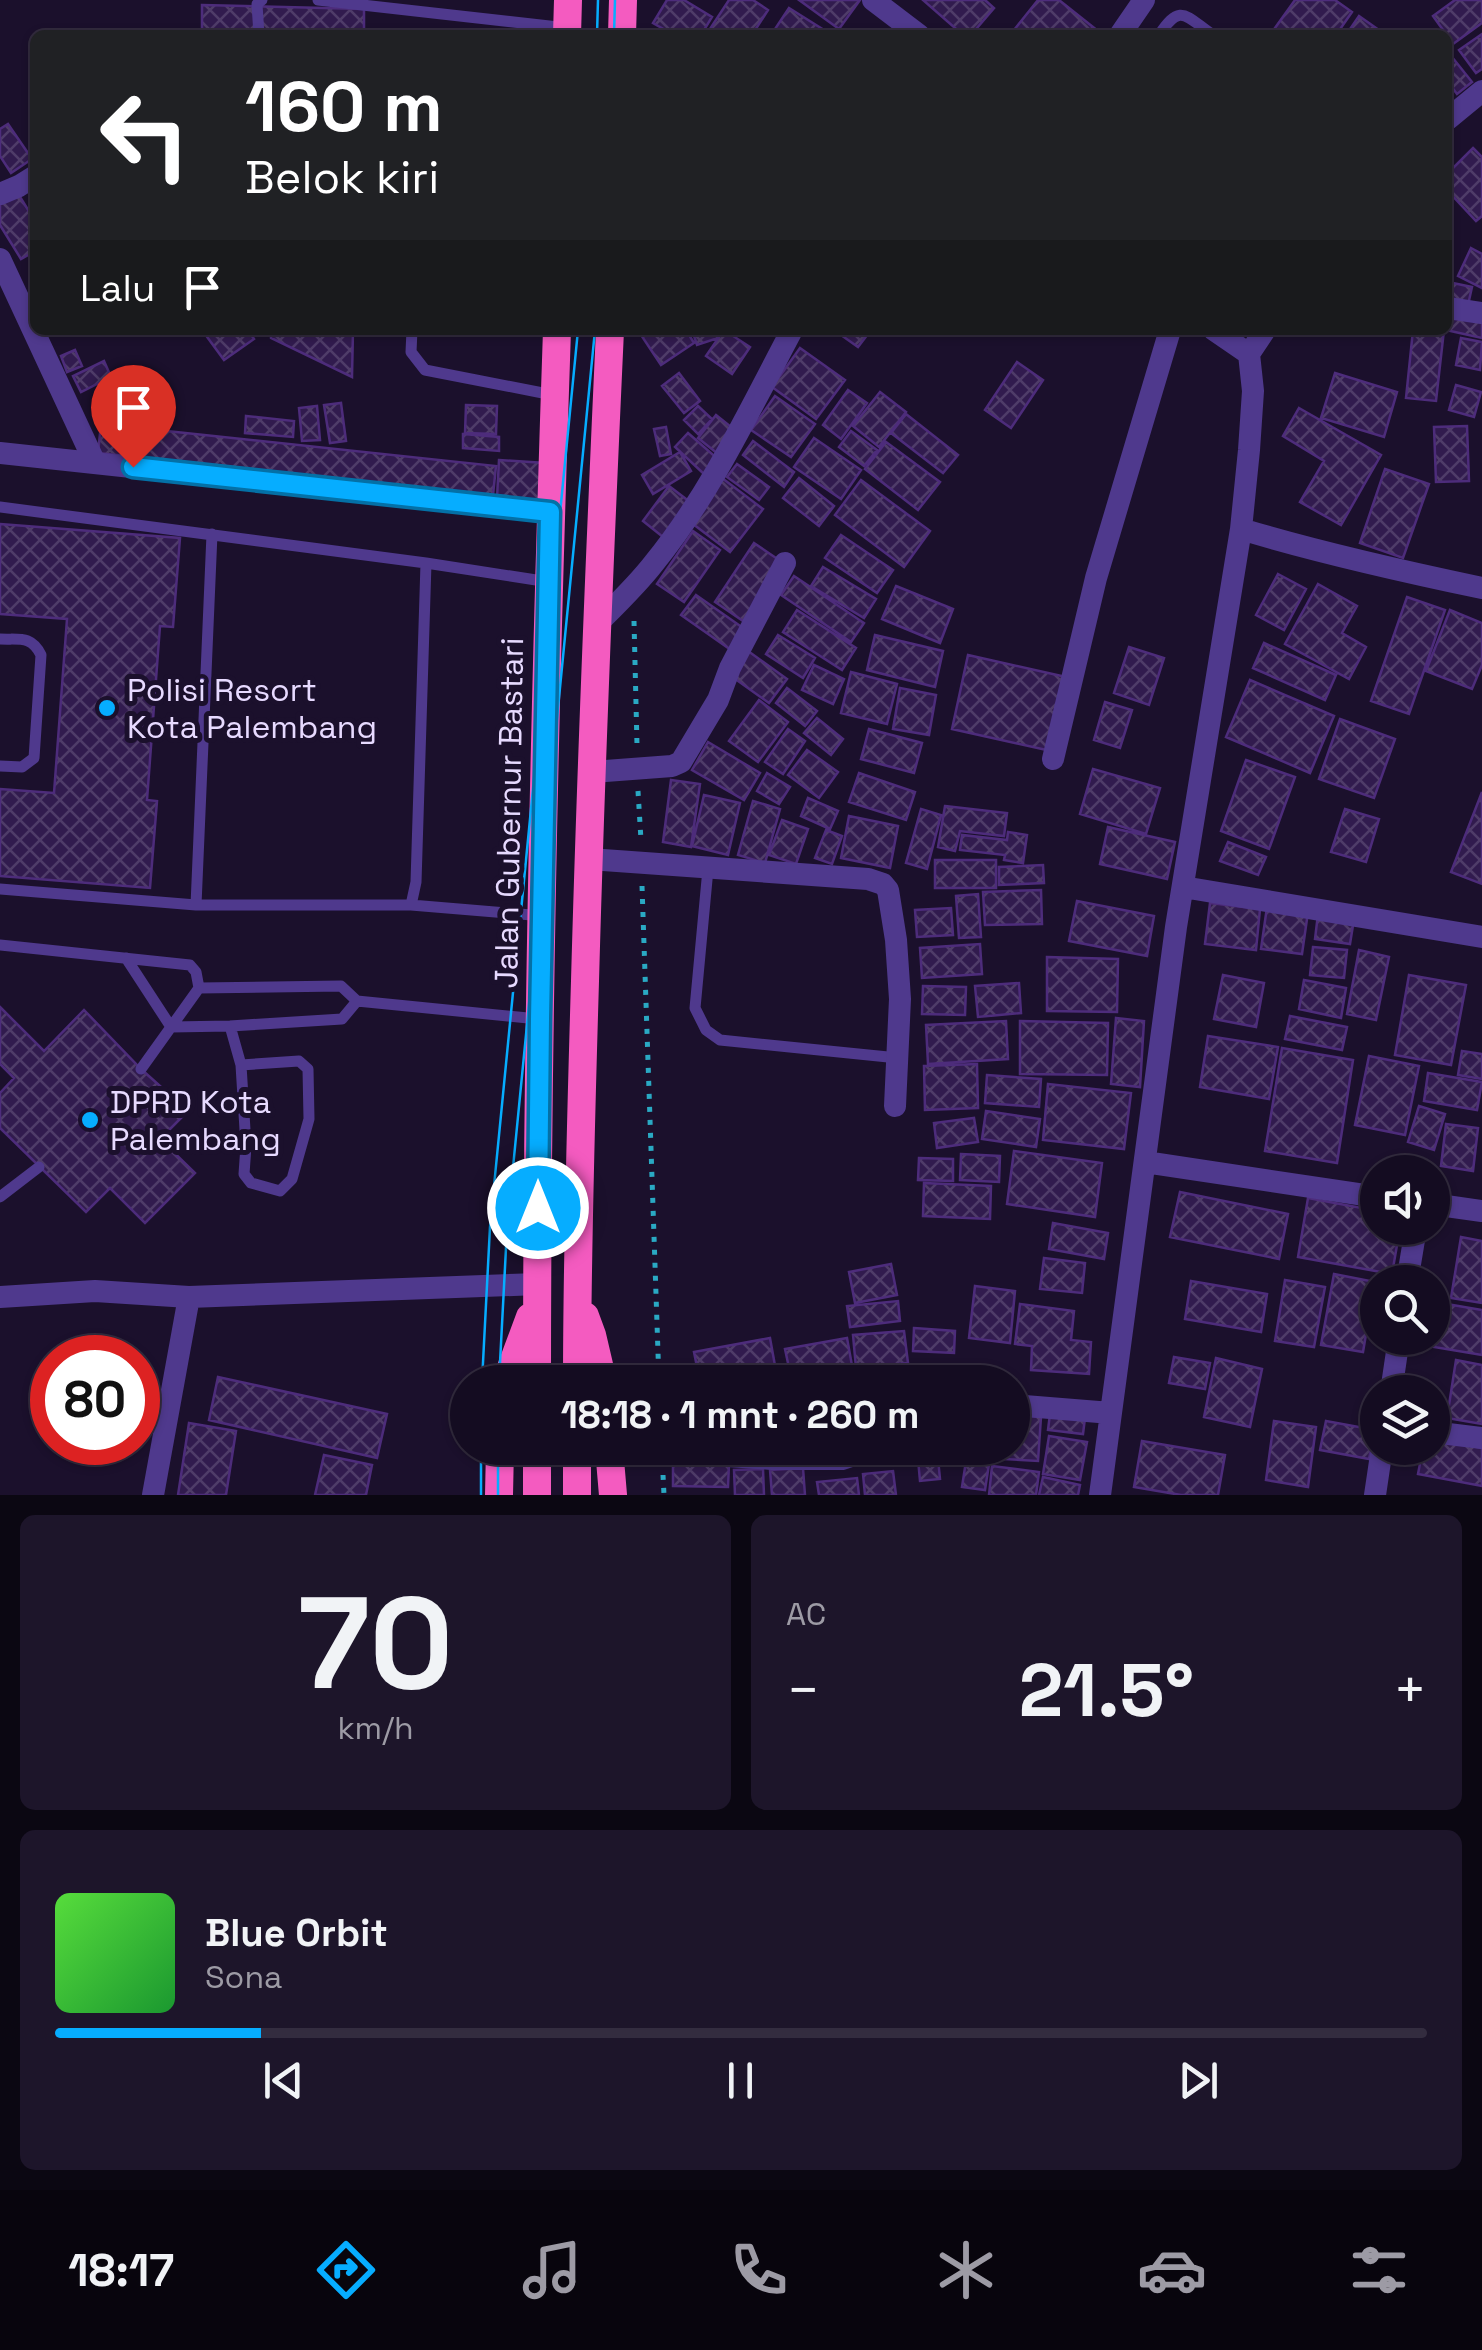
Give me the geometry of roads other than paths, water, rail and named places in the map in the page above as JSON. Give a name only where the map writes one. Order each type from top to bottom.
[{"type":"highway","points":[[622,30],[623,0]]},
{"type":"highway","name":"Jalan Gubernur Bastari","points":[[537,1365],[548,582],[557,335]]},
{"type":"highway","points":[[577,1365],[588,860],[610,335]]},
{"type":"highway","name":"Jalan Gubernur Bastari","points":[[513,1365],[537,1300]]},
{"type":"highway","points":[[577,1308],[592,1335],[599,1365]]},
{"type":"highway","points":[[499,1495],[500,1465]]},
{"type":"highway","points":[[537,1465],[537,1495]]},
{"type":"highway","points":[[577,1465],[577,1495]]},
{"type":"highway","points":[[610,1465],[613,1495]]},
{"type":"street","points":[[873,0],[912,30]]},
{"type":"street","points":[[1123,30],[1144,0]]},
{"type":"street","points":[[1452,116],[1482,91]]},
{"type":"street","points":[[0,194],[30,179]]},
{"type":"street","points":[[0,259],[30,323]]},
{"type":"street","points":[[1452,309],[1482,313]]},
{"type":"street","points":[[36,335],[96,463]]},
{"type":"street","points":[[596,625],[664,550],[707,486],[789,335]]},
{"type":"street","points":[[1053,759],[1096,578],[1169,335]]},
{"type":"street","points":[[1221,335],[1249,354]]},
{"type":"street","points":[[1100,1495],[1183,886],[1240,529],[1250,450],[1249,354],[1261,335]]},
{"type":"street","points":[[0,453],[550,512]]},
{"type":"street","points":[[1240,529],[1388,569],[1482,588]]},
{"type":"street","points":[[592,772],[682,762],[718,700],[730,668],[785,563]]},
{"type":"street","points":[[588,860],[868,878],[882,884],[888,890],[899,972],[896,1106]]},
{"type":"street","points":[[1183,886],[1482,937]]},
{"type":"street","points":[[1144,1162],[1360,1194]]},
{"type":"street","points":[[1450,1206],[1482,1210]]},
{"type":"street","points":[[0,1297],[96,1291],[189,1297],[537,1300]]},
{"type":"street","points":[[153,1495],[189,1297]]},
{"type":"street","points":[[1030,1407],[1111,1414]]},
{"type":"street","points":[[1450,1434],[1482,1438]]},
{"type":"street","points":[[1375,1495],[1379,1465]]},
{"type":"lane","points":[[259,30],[258,4],[262,0]]},
{"type":"lane","points":[[318,0],[568,21]]},
{"type":"lane","points":[[1162,30],[1171,16],[1177,14],[1206,30]]},
{"type":"lane","points":[[412,335],[411,352],[424,370],[555,396]]},
{"type":"lane","points":[[0,507],[548,582]]},
{"type":"lane","points":[[196,905],[212,534]]},
{"type":"lane","points":[[411,905],[416,882],[426,563]]},
{"type":"lane","points":[[0,639],[29,640],[41,655],[34,758],[22,768],[0,766]]},
{"type":"lane","points":[[708,869],[695,1008],[706,1030],[720,1040],[898,1058]]},
{"type":"lane","points":[[0,889],[196,905],[411,905],[542,916]]},
{"type":"lane","points":[[0,945],[190,965],[196,972],[199,988],[141,1069]]},
{"type":"lane","points":[[126,958],[171,1027]]},
{"type":"lane","points":[[199,988],[341,986],[357,1000],[540,1019]]},
{"type":"lane","points":[[171,1027],[342,1019],[357,1000]]},
{"type":"lane","points":[[230,1026],[242,1065],[244,1174],[251,1183],[280,1191],[292,1179],[309,1118],[308,1069],[298,1061],[242,1065]]},
{"type":"lane","points":[[0,1198],[39,1167]]},
{"type":"tram line","points":[[597,30],[598,0]]},
{"type":"tram line","points":[[614,30],[615,0]]},
{"type":"tram line","points":[[483,1365],[490,1227],[578,335]]},
{"type":"tram line","points":[[500,1365],[507,1229],[595,335]]},
{"type":"tram line","points":[[481,1465],[481,1495]]},
{"type":"tram line","points":[[498,1465],[498,1495]]},
{"type":"place","name":"Polisi Resort Kota Palembang","points":[[107,708]]},
{"type":"place","name":"DPRD Kota Palembang","points":[[90,1120]]}]
